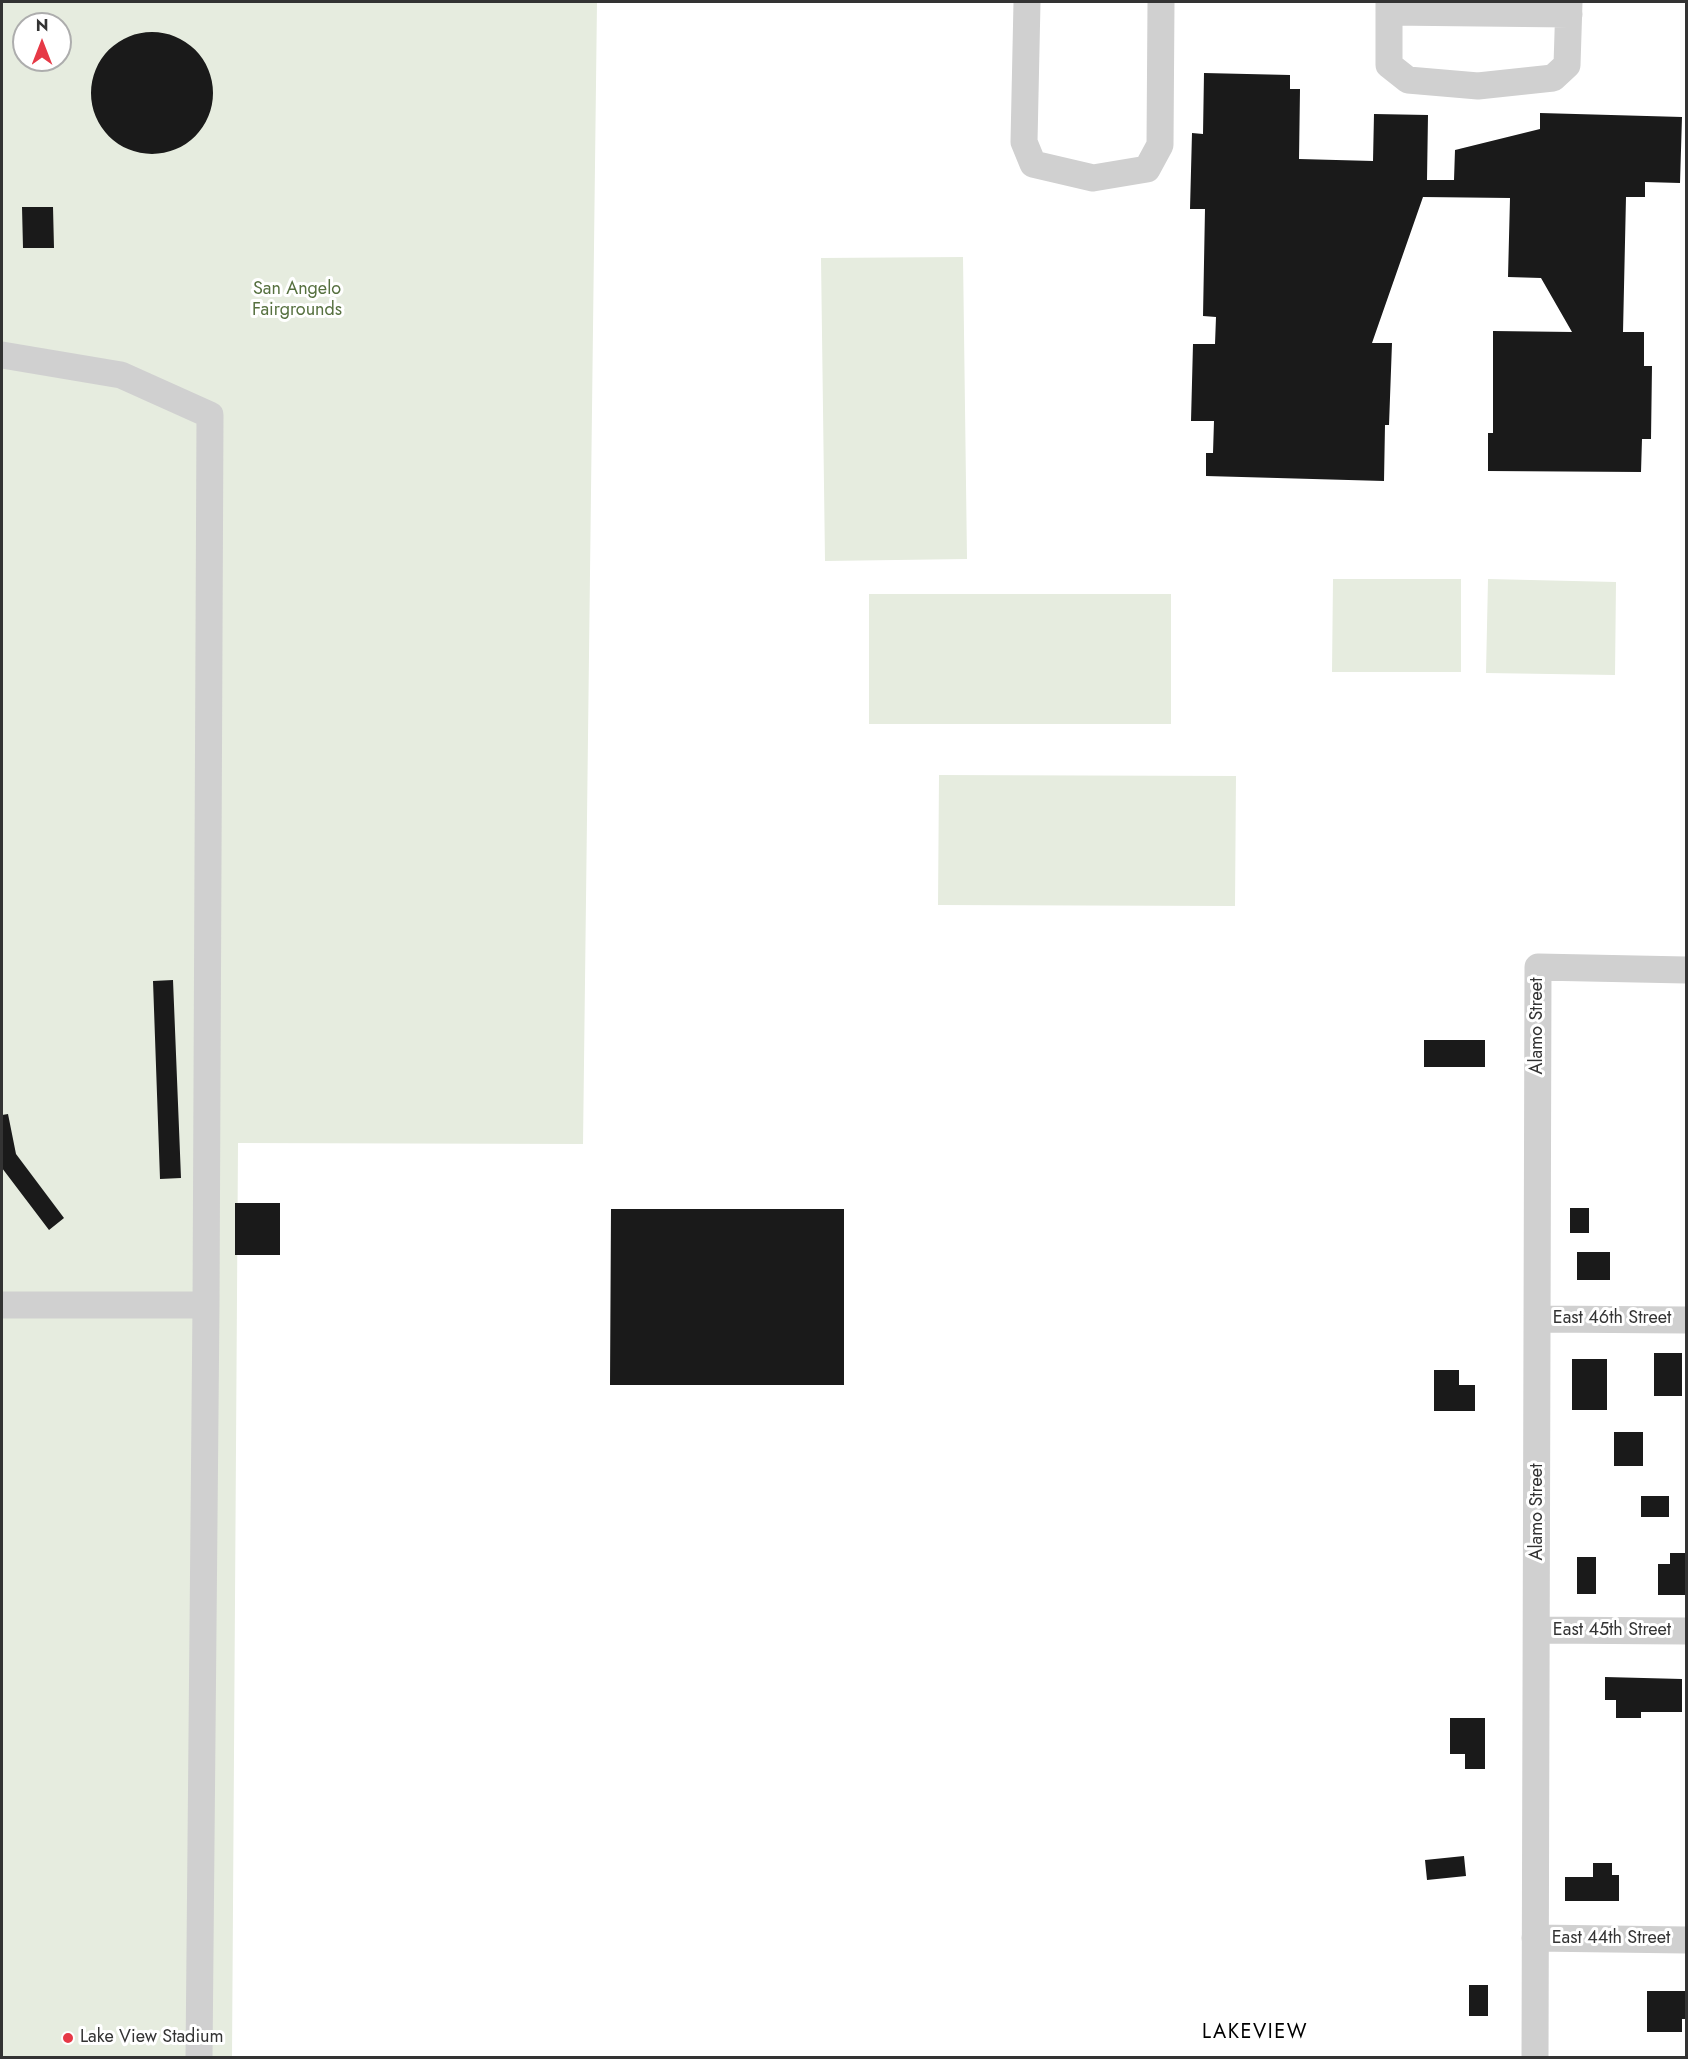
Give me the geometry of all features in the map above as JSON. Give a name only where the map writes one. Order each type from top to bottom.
[{"type":"street","points":[[1027,2],[1024,142],[1034,164],[1093,178],[1146,169],[1160,145],[1161,2]]},
{"type":"street","points":[[1389,7],[1569,8],[1568,65],[1553,78],[1478,86],[1408,80],[1389,65],[1389,7]]},
{"type":"street","points":[[2,355],[121,375],[210,414],[206,1305],[199,2058]]},
{"type":"street","name":"Alamo Street","points":[[1535,2058],[1538,1630],[1538,967],[1686,970]]},
{"type":"street","points":[[2,1305],[206,1305]]},
{"type":"street","name":"East 46th Street","points":[[1538,1318],[1686,1320]]},
{"type":"street","name":"East 45th Street","points":[[1538,1630],[1686,1631]]},
{"type":"street","name":"East 44th Street","points":[[1535,1938],[1686,1940]]},
{"type":"green space","name":"San Angelo Fairgrounds","points":[[2,2],[597,2],[583,1144],[238,1143],[232,2057],[2,2058]]},
{"type":"green space","points":[[963,257],[967,559],[825,561],[821,258]]},
{"type":"green space","points":[[1333,579],[1461,579],[1461,672],[1332,672]]},
{"type":"green space","points":[[1488,579],[1616,582],[1615,675],[1486,673]]},
{"type":"green space","points":[[869,594],[1171,594],[1171,724],[869,724]]},
{"type":"green space","points":[[939,775],[1236,776],[1235,906],[938,905]]},
{"type":"building","points":[[152,32],[176,36],[195,50],[209,69],[213,93],[209,117],[195,136],[176,150],[152,154],[128,150],[109,136],[95,117],[91,93],[95,69],[109,50],[128,36]]},
{"type":"building","points":[[1204,73],[1290,75],[1290,89],[1300,89],[1299,159],[1373,161],[1374,114],[1428,115],[1427,180],[1454,180],[1455,150],[1540,129],[1540,113],[1682,117],[1680,183],[1645,182],[1645,197],[1626,197],[1623,332],[1644,332],[1644,366],[1652,366],[1651,439],[1642,439],[1641,472],[1488,471],[1488,433],[1493,433],[1493,331],[1572,332],[1541,278],[1508,277],[1510,198],[1423,197],[1372,343],[1392,343],[1389,425],[1385,425],[1384,481],[1206,476],[1206,453],[1213,453],[1214,421],[1191,421],[1193,344],[1215,344],[1216,317],[1203,316],[1205,209],[1190,209],[1192,133],[1203,134]]},
{"type":"building","points":[[22,207],[53,207],[54,248],[23,248]]},
{"type":"building","points":[[173,980],[181,1178],[160,1179],[153,981]]},
{"type":"building","points":[[1424,1040],[1485,1040],[1485,1067],[1424,1067]]},
{"type":"building","points":[[8,1114],[16,1154],[64,1218],[49,1230],[2,1168],[2,1115]]},
{"type":"building","points":[[235,1203],[280,1203],[280,1255],[235,1255]]},
{"type":"building","points":[[1570,1208],[1589,1208],[1589,1233],[1570,1233]]},
{"type":"building","points":[[611,1209],[844,1209],[844,1385],[610,1385]]},
{"type":"building","points":[[1577,1252],[1610,1252],[1610,1280],[1577,1280]]},
{"type":"building","points":[[1654,1353],[1682,1353],[1682,1396],[1654,1396]]},
{"type":"building","points":[[1572,1359],[1607,1359],[1607,1410],[1572,1410]]},
{"type":"building","points":[[1434,1370],[1459,1370],[1459,1385],[1475,1385],[1475,1411],[1434,1411]]},
{"type":"building","points":[[1614,1432],[1643,1432],[1643,1466],[1614,1466]]},
{"type":"building","points":[[1641,1496],[1669,1496],[1669,1517],[1641,1517]]},
{"type":"building","points":[[1670,1553],[1686,1553],[1686,1595],[1658,1595],[1658,1564],[1670,1564]]},
{"type":"building","points":[[1577,1557],[1596,1557],[1596,1594],[1577,1594]]},
{"type":"building","points":[[1605,1677],[1682,1679],[1682,1712],[1641,1712],[1641,1718],[1616,1718],[1616,1700],[1605,1700]]},
{"type":"building","points":[[1450,1718],[1485,1718],[1485,1769],[1465,1769],[1465,1754],[1450,1754]]},
{"type":"building","points":[[1464,1856],[1466,1876],[1427,1880],[1425,1860]]},
{"type":"building","points":[[1593,1863],[1612,1863],[1612,1875],[1619,1875],[1619,1901],[1565,1901],[1565,1877],[1593,1877]]},
{"type":"building","points":[[1469,1985],[1488,1985],[1488,2016],[1469,2016]]},
{"type":"building","points":[[1647,1991],[1686,1991],[1686,2019],[1682,2019],[1682,2032],[1647,2032]]},
{"type":"place","name":"Lake View Stadium","points":[[68,2038]]},
{"type":"district","name":"LAKEVIEW","points":[[1255,2033]]}]
